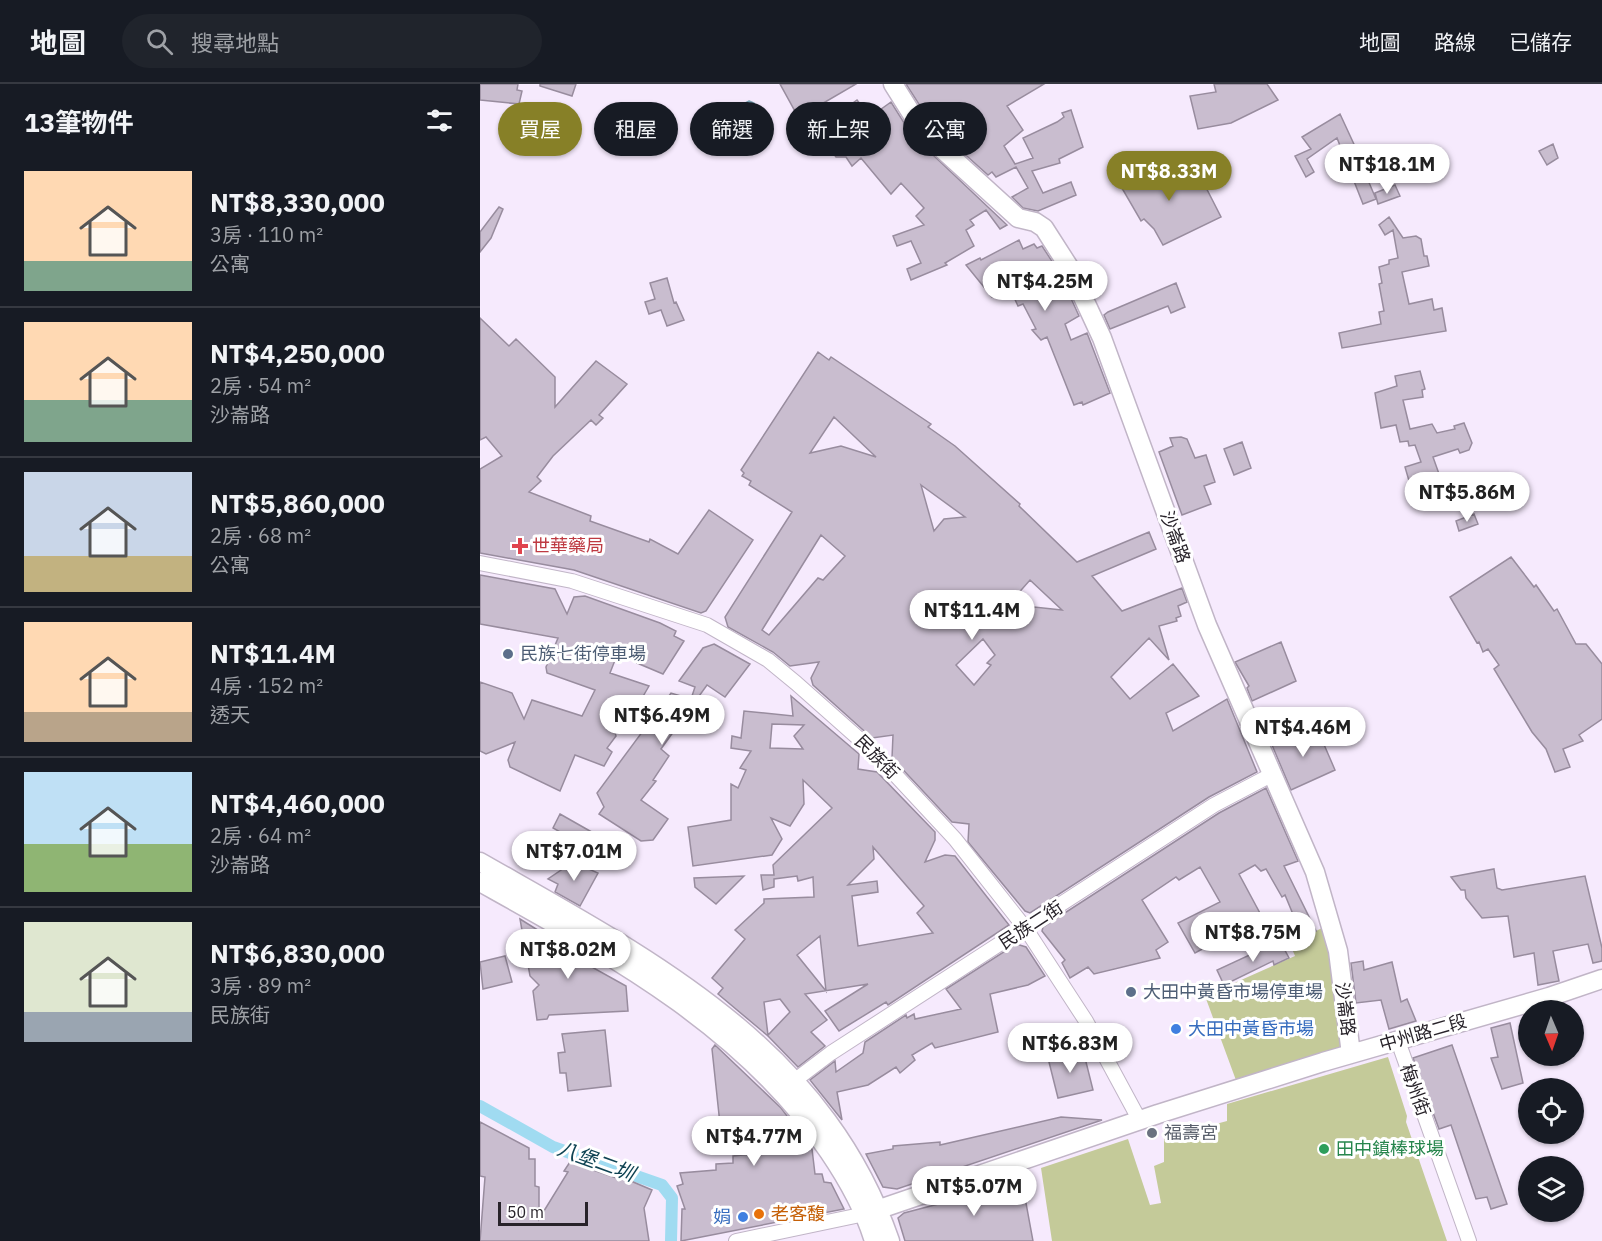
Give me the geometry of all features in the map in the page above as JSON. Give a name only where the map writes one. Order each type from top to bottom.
[{"type":"street","name":"沙崙路","points":[[893,84],[915,119],[940,147],[1018,218],[1035,222],[1044,228],[1069,267],[1102,338],[1207,625],[1315,872],[1338,951],[1351,1054]]},
{"type":"street","name":"民族街","points":[[480,563],[572,581],[707,626],[768,660],[875,753],[955,838],[1026,929],[1086,1021],[1140,1121]]},
{"type":"street","name":"民族二街","points":[[794,1081],[831,1053],[1205,812],[1271,775]]},
{"type":"street","points":[[480,862],[661,967],[751,1035],[794,1081],[858,1166],[872,1211],[874,1241]]},
{"type":"street","points":[[480,882],[660,986],[743,1053],[803,1116],[872,1211],[890,1241]]},
{"type":"street","name":"中州路二段","points":[[872,1211],[1140,1121],[1351,1054],[1549,998],[1602,979]]},
{"type":"street","name":"梅州街","points":[[1398,1041],[1469,1241]]},
{"type":"street","points":[[736,1241],[872,1211]]},
{"type":"green space","points":[[1326,926],[1344,1046],[1237,1083],[1205,996],[1295,956],[1290,944]]},
{"type":"green space","points":[[1388,1057],[1407,1116],[1406,1122],[1447,1241],[1052,1241],[1041,1168],[1128,1139],[1150,1205],[1161,1203],[1154,1166],[1164,1162],[1164,1138],[1227,1121],[1227,1104]]},
{"type":"building","points":[[480,84],[518,84],[517,90],[522,91],[519,102],[480,100]]},
{"type":"building","points":[[540,84],[576,84],[572,96],[540,86]]},
{"type":"building","points":[[780,84],[856,84],[825,102],[790,102]]},
{"type":"building","points":[[906,84],[1044,84],[1007,106],[1023,130],[1004,146],[1015,164],[1033,158],[1023,138],[1057,122],[1064,117],[1062,113],[1071,110],[1083,147],[1059,159],[1060,163],[1032,171],[1043,193],[1071,182],[1076,195],[1038,211],[1023,208],[1012,197],[1028,188],[1016,167],[996,177],[992,172],[988,175],[967,156],[987,156],[987,102],[918,102]]},
{"type":"building","points":[[1214,84],[1267,84],[1278,100],[1231,123],[1198,129],[1190,96],[1216,92]]},
{"type":"building","points":[[891,102],[903,121],[903,156],[934,156],[1007,225],[1000,229],[986,210],[970,220],[974,225],[966,230],[974,246],[945,263],[947,265],[911,280],[907,269],[921,263],[911,241],[897,246],[893,236],[924,225],[916,216],[924,208],[901,183],[891,194],[861,158],[852,166],[846,157],[836,157],[891,156]]},
{"type":"building","points":[[1340,114],[1359,155],[1380,146],[1385,156],[1362,166],[1376,199],[1363,204],[1337,138],[1307,159],[1314,172],[1306,177],[1295,156],[1311,149],[1302,137]]},
{"type":"building","points":[[1553,144],[1558,158],[1547,165],[1539,151]]},
{"type":"building","points":[[1157,162],[1170,185],[1198,172],[1221,217],[1163,245],[1154,229],[1144,219],[1141,221],[1119,183],[1123,181],[1121,178]]},
{"type":"building","points":[[1395,185],[1400,196],[1378,204],[1375,193]]},
{"type":"building","points":[[499,207],[503,209],[491,238],[480,252],[480,232]]},
{"type":"building","points":[[1389,217],[1403,238],[1416,236],[1421,239],[1424,256],[1427,256],[1429,266],[1402,272],[1409,304],[1432,299],[1434,310],[1442,308],[1446,331],[1342,348],[1339,333],[1381,324],[1379,312],[1384,311],[1379,284],[1382,283],[1379,267],[1389,264],[1389,260],[1398,258],[1393,230],[1385,235],[1379,225]]},
{"type":"building","points":[[1019,240],[1023,249],[1034,244],[1037,248],[1042,246],[1059,272],[1079,316],[1065,324],[1071,340],[1087,333],[1110,393],[1083,405],[1082,402],[1074,405],[1047,337],[1041,340],[1032,330],[1036,329],[1023,304],[1018,306],[1012,293],[1005,297],[1000,291],[992,297],[966,265],[980,258],[981,260]]},
{"type":"building","points":[[667,278],[674,303],[676,302],[684,320],[667,326],[661,310],[649,314],[645,302],[655,299],[650,283]]},
{"type":"building","points":[[1176,283],[1185,307],[1171,313],[1168,306],[1110,329],[1104,315],[1108,312]]},
{"type":"building","points":[[480,318],[509,346],[516,339],[555,377],[555,407],[596,361],[627,384],[599,415],[603,418],[596,425],[591,420],[553,456],[537,477],[541,481],[529,492],[591,516],[590,521],[649,542],[650,539],[678,554],[709,510],[753,540],[706,611],[701,613],[574,570],[480,553],[480,469],[502,456],[486,437],[480,440]]},
{"type":"building","points":[[818,352],[829,360],[831,357],[931,424],[928,427],[955,446],[1020,504],[1019,506],[1077,562],[1149,532],[1156,549],[1092,576],[1122,611],[1182,588],[1187,602],[1178,606],[1181,616],[1176,618],[1177,621],[1159,626],[1169,660],[1149,638],[1111,677],[1130,699],[1173,664],[1199,696],[1166,713],[1173,731],[1227,699],[1257,772],[1209,797],[1030,913],[1025,911],[968,842],[969,824],[952,822],[892,758],[893,735],[872,738],[813,685],[811,678],[819,662],[790,666],[773,652],[728,627],[725,617],[792,512],[749,485],[751,481],[742,476],[744,473],[741,470]],"holes":[[[834,417],[876,457],[841,446],[810,453]],[[921,485],[965,517],[944,519],[934,531]],[[821,535],[845,556],[823,580],[818,578],[769,635],[762,630]],[[1030,580],[1062,610],[1034,607],[1012,627],[999,615]],[[983,639],[995,655],[987,663],[991,665],[974,685],[956,665]]]},
{"type":"building","points":[[1420,371],[1425,389],[1422,390],[1423,397],[1403,400],[1410,429],[1432,424],[1437,433],[1455,429],[1454,426],[1464,423],[1472,443],[1469,450],[1460,453],[1458,449],[1433,457],[1444,488],[1464,482],[1468,491],[1434,503],[1433,499],[1416,505],[1405,467],[1421,462],[1415,445],[1409,446],[1408,441],[1400,442],[1396,425],[1381,428],[1375,393],[1397,386],[1395,376]]},
{"type":"building","points":[[1170,438],[1187,439],[1195,458],[1206,455],[1215,482],[1204,486],[1211,504],[1182,515],[1159,452],[1173,446]]},
{"type":"building","points":[[1242,442],[1251,468],[1234,475],[1224,449]]},
{"type":"building","points":[[1474,514],[1478,524],[1459,531],[1456,521]]},
{"type":"building","points":[[1511,557],[1534,587],[1536,585],[1554,611],[1557,609],[1576,644],[1586,644],[1602,664],[1602,719],[1579,735],[1583,741],[1563,749],[1570,767],[1555,772],[1546,749],[1532,732],[1494,669],[1499,665],[1488,649],[1483,652],[1450,597]]},
{"type":"building","points":[[480,575],[555,589],[567,614],[574,597],[585,596],[660,623],[676,631],[674,636],[684,641],[663,674],[637,663],[639,659],[622,653],[617,655],[610,673],[649,686],[634,712],[624,716],[609,710],[616,736],[607,748],[612,752],[604,766],[575,755],[560,791],[510,767],[508,760],[515,742],[486,754],[480,751],[480,682],[512,693],[524,719],[532,700],[582,716],[595,690],[547,673],[546,667],[558,638],[480,624]]},
{"type":"building","points":[[1281,642],[1296,681],[1252,701],[1247,688],[1249,686],[1235,662]]},
{"type":"building","points":[[714,644],[750,664],[725,697],[707,685],[661,749],[669,756],[653,780],[656,781],[641,800],[668,819],[653,840],[641,841],[599,814],[604,807],[597,793],[671,693],[691,699],[695,687],[679,681],[703,648]]},
{"type":"building","points":[[791,696],[859,754],[858,769],[877,772],[935,832],[935,840],[925,862],[945,855],[955,856],[1009,925],[888,1005],[886,1002],[839,1031],[825,1011],[868,984],[826,991],[805,994],[827,1020],[811,1032],[825,1046],[798,1067],[768,1036],[718,994],[723,988],[712,978],[745,939],[735,930],[764,903],[764,899],[814,897],[813,877],[798,881],[797,876],[774,879],[774,887],[763,890],[761,875],[774,875],[773,865],[832,808],[803,780],[804,804],[790,826],[771,818],[782,839],[772,855],[693,866],[688,827],[731,820],[731,784],[738,788],[746,770],[740,768],[751,751],[731,748],[732,736],[741,738],[744,711],[793,716]],"holes":[[[772,724],[804,725],[794,736],[803,749],[770,748]],[[873,847],[924,906],[917,913],[933,933],[858,946],[852,896],[878,892],[877,881],[848,885],[874,859]],[[820,936],[826,991],[797,955]],[[780,999],[790,1012],[768,1035],[764,1002]]]},
{"type":"building","points":[[1316,726],[1335,770],[1291,790],[1272,745]]},
{"type":"building","points":[[1266,788],[1298,861],[1284,866],[1316,931],[1296,941],[1289,927],[1297,924],[1285,895],[1282,897],[1266,869],[1261,871],[1255,865],[1239,874],[1262,917],[1195,953],[1178,923],[1220,902],[1200,867],[1179,880],[1176,877],[1142,900],[1168,942],[1156,950],[1160,958],[1094,974],[1088,967],[1070,978],[1062,963],[1065,960],[1042,931],[1043,927],[1219,813]]},
{"type":"building","points":[[560,814],[604,839],[592,850],[553,828]]},
{"type":"building","points":[[573,862],[598,873],[580,906],[555,892],[558,884],[548,879]]},
{"type":"building","points":[[1494,869],[1497,888],[1502,890],[1585,876],[1602,948],[1602,961],[1593,963],[1588,944],[1553,951],[1559,981],[1538,985],[1534,953],[1514,957],[1508,916],[1482,918],[1466,898],[1465,890],[1461,890],[1451,877]]},
{"type":"building","points":[[744,876],[716,904],[695,887],[694,878]]},
{"type":"building","points":[[520,919],[565,947],[563,951],[626,986],[628,1011],[549,1015],[547,1019],[537,1020],[533,991],[539,985],[530,976]]},
{"type":"building","points":[[1280,941],[1289,958],[1274,965],[1273,961],[1224,985],[1217,970]]},
{"type":"building","points":[[1016,944],[1026,947],[1045,976],[1028,985],[990,994],[998,1032],[935,1048],[932,1043],[912,1055],[915,1060],[900,1073],[896,1067],[868,1085],[837,1092],[842,1120],[810,1080],[835,1061],[836,1072],[863,1053],[865,1042],[906,1015],[907,1018],[914,1014],[915,1019],[961,1009],[946,989]]},
{"type":"building","points":[[505,956],[512,982],[483,989],[480,962]]},
{"type":"building","points":[[1363,961],[1364,970],[1392,962],[1401,1002],[1407,999],[1416,1021],[1389,1029],[1381,1000],[1356,1003],[1351,963]]},
{"type":"building","points":[[1510,1023],[1522,1078],[1518,1078],[1518,1084],[1502,1089],[1491,1058],[1498,1057],[1491,1028]]},
{"type":"building","points":[[605,1030],[611,1086],[568,1091],[566,1073],[560,1073],[558,1053],[565,1052],[562,1034]]},
{"type":"building","points":[[715,1045],[781,1108],[812,1149],[815,1174],[822,1174],[824,1182],[831,1183],[844,1209],[681,1241],[682,1209],[685,1209],[677,1186],[683,1184],[680,1173],[716,1170],[716,1164],[733,1163],[733,1156],[752,1154],[750,1131],[739,1121],[728,1132],[720,1124],[712,1049]]},
{"type":"building","points":[[1452,1045],[1507,1204],[1491,1209],[1487,1197],[1476,1199],[1451,1125],[1439,1129],[1413,1058]]},
{"type":"building","points":[[1083,1050],[1093,1090],[1058,1098],[1048,1058]]},
{"type":"building","points":[[1061,1117],[1102,1120],[897,1189],[883,1187],[866,1154],[893,1149],[893,1146],[940,1142],[940,1145]]},
{"type":"building","points":[[480,1122],[529,1148],[529,1159],[535,1159],[535,1186],[539,1187],[539,1219],[568,1172],[564,1171],[570,1162],[619,1179],[619,1176],[652,1190],[644,1208],[649,1241],[480,1241],[485,1177],[480,1176]]},
{"type":"building","points":[[1021,1176],[1033,1241],[905,1241],[898,1218],[904,1213],[946,1202],[970,1202],[968,1193]]},
{"type":"waterway","name":"八堡二圳","points":[[480,1106],[553,1147],[662,1185],[672,1198],[671,1241]]},
{"type":"place","name":"世華藥局","points":[[520,546]]},
{"type":"place","name":"民族七街停車場","points":[[508,654]]},
{"type":"place","name":"大田中黃昏市場停車場","points":[[1131,992]]},
{"type":"place","name":"大田中黃昏市場","points":[[1176,1029]]},
{"type":"place","name":"福壽宮","points":[[1152,1133]]},
{"type":"place","name":"田中鎮棒球場","points":[[1324,1149]]},
{"type":"place","name":"老客馥","points":[[759,1214]]},
{"type":"place","name":"娟","points":[[743,1217]]}]
